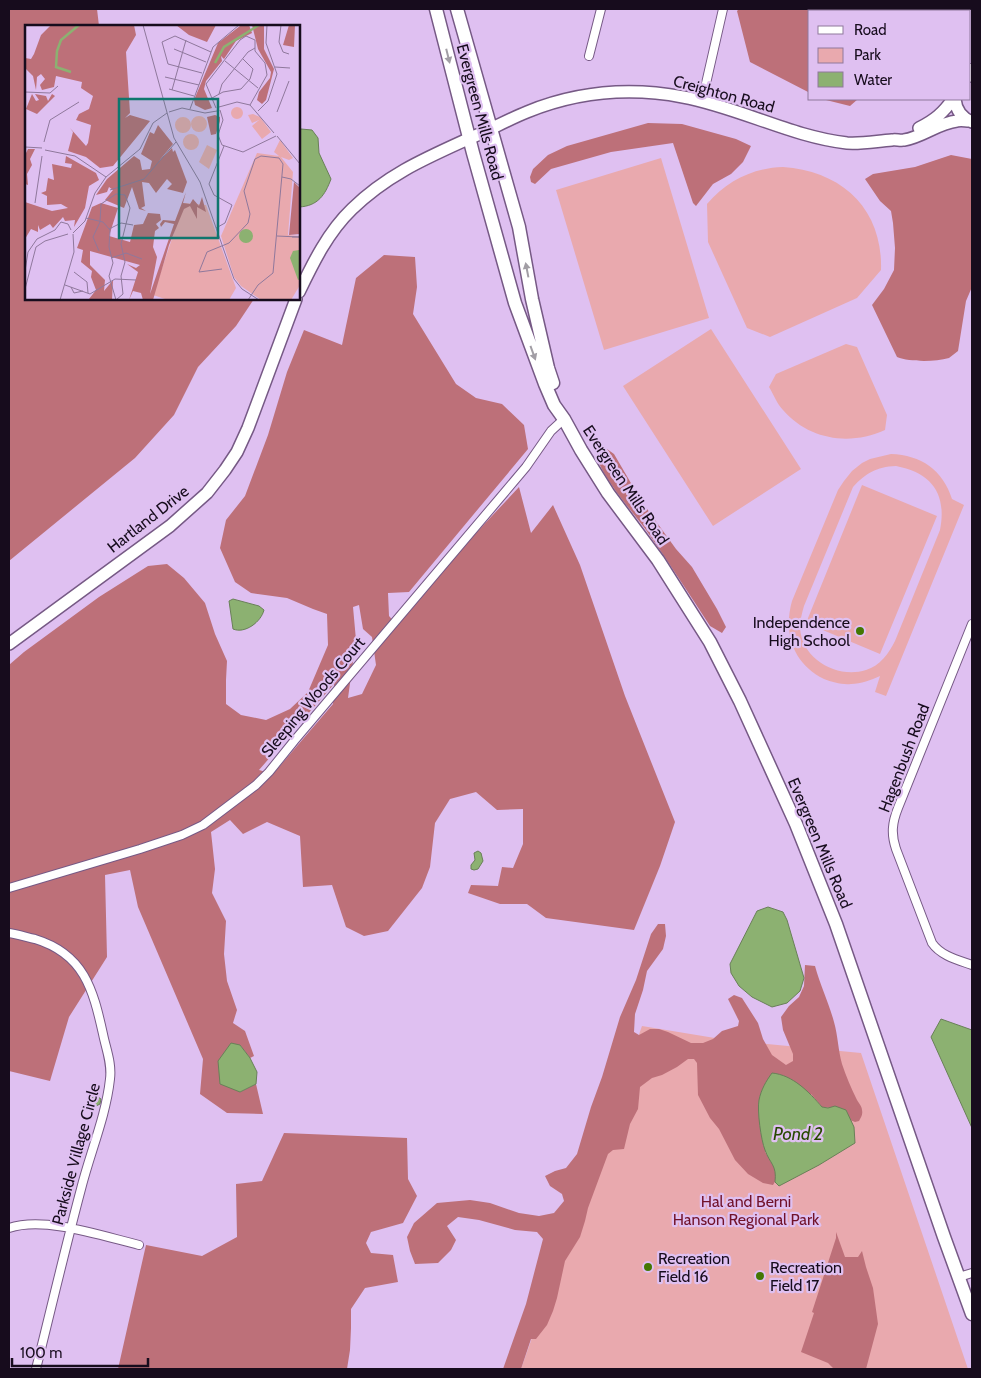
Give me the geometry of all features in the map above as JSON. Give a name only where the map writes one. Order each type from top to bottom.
[{"type":"main road","name":"Evergreen Mills Road","points":[[436,9],[518,311],[545,384],[554,405],[608,493],[658,560],[710,642],[740,701],[796,824],[836,924],[972,1314]]},
{"type":"main road","name":"Evergreen Mills Road","points":[[457,9],[519,227],[532,299],[548,368],[564,419]]},
{"type":"main road","name":"Creighton Road","points":[[470,139],[526,112],[553,102],[578,96],[613,92],[642,92],[702,101],[830,141],[863,143],[904,140],[948,123],[957,121],[970,122]]},
{"type":"main road","name":"Creighton Road","points":[[892,140],[902,133],[930,122],[942,113],[953,100]]},
{"type":"main road","name":"Creighton Road","points":[[954,100],[962,117],[970,122]]},
{"type":"main road","points":[[300,290],[315,259],[332,233],[357,205],[375,189],[398,173],[470,139],[476,143],[481,151],[520,292],[530,318],[542,339]]},
{"type":"main road","name":"Hartland Drive","points":[[9,644],[170,526],[207,493],[229,464],[248,428],[296,300]]},
{"type":"street","points":[[589,56],[601,9]]},
{"type":"street","points":[[702,101],[723,9]]},
{"type":"street","name":"Sleeping Woods Court","points":[[9,888],[182,835],[203,825],[256,785],[526,467],[551,431],[564,419]]},
{"type":"street","name":"Hagenbush Road","points":[[972,624],[898,808],[892,829],[892,838],[936,950],[972,965]]},
{"type":"street","name":"Parkside Village Circle","points":[[9,933],[41,941],[60,950],[81,969],[95,1001],[108,1050],[110,1078],[105,1106],[81,1188],[36,1369]]},
{"type":"street","points":[[9,1228],[20,1225],[52,1225],[139,1245]]},
{"type":"street","points":[[959,1277],[972,1273]]},
{"type":"green space","points":[[661,158],[709,318],[604,350],[556,190]]},
{"type":"green space","points":[[783,167],[804,170],[823,176],[840,185],[855,197],[875,229],[880,248],[881,270],[857,298],[770,337],[747,328],[708,242],[707,204],[723,189],[741,177],[761,170]]},
{"type":"green space","points":[[711,329],[801,469],[713,526],[623,386]]},
{"type":"green space","points":[[846,344],[857,347],[887,415],[885,430],[872,435],[844,439],[817,434],[793,420],[781,408],[769,387],[776,374]]},
{"type":"green space","points":[[891,454],[912,457],[921,461],[937,472],[952,499],[964,505],[886,696],[875,692],[880,676],[862,683],[844,684],[824,679],[813,673],[798,656],[793,646],[789,625],[792,601],[838,490],[852,471],[870,459]],"holes":[[[896,466],[909,469],[928,480],[939,496],[942,517],[940,530],[895,641],[887,654],[880,662],[866,670],[844,672],[833,669],[814,658],[802,639],[800,625],[804,606],[853,487],[867,474],[877,469]]]},
{"type":"green space","points":[[862,485],[937,516],[880,654],[806,623]]},
{"type":"green space","name":"Hal and Berni Hanson Regional Park","points":[[642,1026],[727,1040],[861,1053],[968,1369],[521,1369]]},
{"type":"shaded area","points":[[9,9],[97,9],[99,25],[25,25],[25,300],[253,300],[236,326],[198,367],[174,415],[135,458],[9,561]]},
{"type":"shaded area","points":[[739,9],[888,10],[808,10],[808,92],[750,62],[737,11]]},
{"type":"shaded area","points":[[826,100],[857,100],[850,106]]},
{"type":"shaded area","points":[[648,123],[682,124],[736,139],[751,146],[743,162],[731,174],[713,184],[696,206],[693,203],[673,143],[611,152],[551,169],[535,184],[531,182],[530,177],[533,169],[548,155],[567,146]]},
{"type":"shaded area","points":[[951,155],[972,159],[972,287],[966,301],[958,351],[949,358],[936,360],[915,361],[902,359],[897,357],[872,305],[884,289],[894,270],[895,248],[891,211],[880,201],[865,179],[873,174],[915,167]]},
{"type":"shaded area","points":[[384,255],[415,257],[417,287],[413,314],[456,384],[476,398],[502,404],[524,425],[528,449],[409,592],[388,593],[389,616],[397,625],[476,533],[519,487],[531,533],[553,505],[580,565],[625,696],[675,822],[660,866],[634,930],[546,918],[527,904],[500,904],[468,893],[471,885],[498,886],[502,867],[513,868],[523,844],[523,809],[497,810],[476,792],[450,799],[435,823],[430,867],[422,888],[388,931],[364,936],[346,927],[332,885],[303,887],[300,836],[267,822],[243,834],[230,820],[211,832],[215,869],[212,893],[226,921],[224,954],[227,981],[237,1010],[233,1023],[245,1031],[254,1056],[250,1058],[240,1045],[240,1092],[256,1084],[263,1114],[227,1113],[200,1094],[203,1059],[138,907],[130,870],[105,875],[107,957],[69,1017],[50,1081],[9,1071],[9,665],[99,597],[148,566],[167,564],[184,578],[205,603],[215,634],[227,661],[226,704],[241,715],[266,720],[290,709],[308,692],[328,645],[327,614],[287,598],[251,593],[235,582],[220,548],[226,520],[245,496],[268,435],[287,372],[304,330],[342,345],[356,278]],"holes":[[[359,605],[363,629],[372,637],[376,665],[362,694],[348,698],[356,640],[353,607]],[[334,684],[333,704],[273,774],[259,770]]]},
{"type":"shaded area","points":[[607,449],[614,454],[642,502],[676,549],[692,567],[726,627],[722,633],[710,626],[646,530],[609,482],[598,462],[596,453]]},
{"type":"shaded area","points":[[658,924],[665,924],[666,936],[663,949],[647,971],[635,1014],[634,1032],[639,1035],[650,1029],[659,1029],[691,1043],[703,1043],[713,1039],[722,1031],[738,1026],[739,1021],[728,999],[734,995],[742,998],[758,1023],[763,1039],[772,1055],[786,1065],[793,1061],[793,1054],[783,1030],[781,1017],[799,997],[804,986],[805,965],[815,966],[834,1022],[842,1064],[862,1108],[862,1116],[859,1121],[850,1120],[846,1110],[822,1107],[811,1094],[765,1152],[776,1172],[773,1185],[763,1183],[748,1174],[735,1160],[698,1095],[697,1063],[694,1059],[688,1059],[662,1075],[652,1078],[640,1087],[638,1109],[630,1124],[624,1149],[613,1150],[608,1154],[588,1208],[580,1237],[565,1261],[557,1298],[547,1325],[536,1339],[531,1339],[521,1369],[503,1369],[526,1304],[543,1239],[537,1232],[515,1230],[479,1220],[458,1217],[447,1226],[456,1240],[451,1250],[438,1263],[415,1264],[407,1237],[414,1223],[437,1203],[470,1200],[490,1203],[519,1213],[539,1216],[554,1213],[564,1201],[562,1194],[550,1186],[545,1176],[566,1168],[577,1154],[620,1017],[636,980],[651,934]]},
{"type":"shaded area","points":[[284,1133],[407,1138],[408,1179],[417,1196],[403,1223],[371,1232],[366,1243],[371,1253],[393,1255],[398,1282],[365,1288],[351,1309],[350,1350],[347,1369],[118,1369],[146,1245],[202,1256],[237,1237],[236,1184],[262,1181]]},
{"type":"shaded area","points":[[836,1232],[845,1257],[858,1257],[862,1251],[873,1288],[878,1324],[866,1369],[834,1369],[828,1363],[801,1352],[836,1238]]},
{"type":"water","points":[[300,130],[312,130],[318,138],[319,153],[331,179],[320,199],[300,207]]},
{"type":"water","points":[[233,599],[259,606],[264,610],[260,619],[252,626],[242,630],[233,629],[229,601]]},
{"type":"water","points":[[478,851],[481,853],[483,861],[478,869],[474,870],[471,869],[471,865],[475,860],[474,853]]},
{"type":"water","points":[[768,907],[783,912],[804,978],[800,991],[787,1003],[772,1007],[752,997],[739,986],[731,973],[730,964],[757,911]]},
{"type":"water","points":[[941,1019],[972,1030],[972,1128],[931,1037]]},
{"type":"water","points":[[231,1043],[240,1045],[250,1058],[257,1072],[256,1084],[240,1092],[220,1084],[218,1061]]},
{"type":"water","name":"Pond 2","points":[[772,1073],[780,1074],[794,1081],[806,1090],[822,1107],[835,1106],[846,1110],[854,1127],[855,1143],[779,1186],[775,1182],[774,1168],[764,1145],[759,1111],[761,1093]]},
{"type":"water","points":[[89,1097],[98,1097],[101,1099],[100,1104],[96,1106],[89,1102],[87,1099]]},
{"type":"place","name":"Independence High School","points":[[860,631]]},
{"type":"place","name":"Recreation Field 16","points":[[648,1267]]},
{"type":"place","name":"Recreation Field 17","points":[[760,1276]]}]
